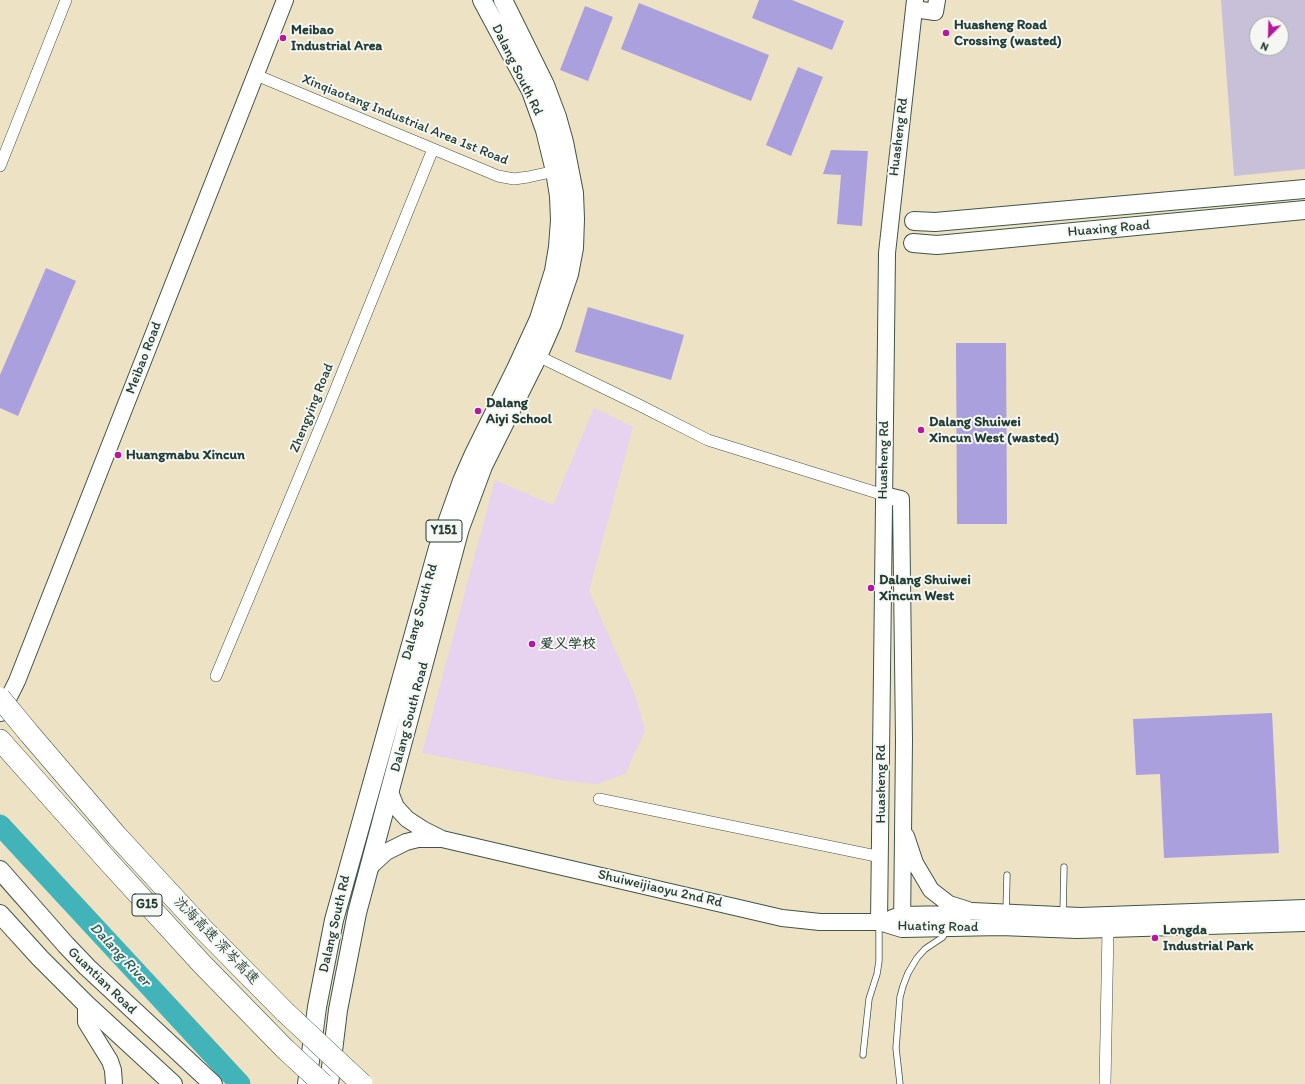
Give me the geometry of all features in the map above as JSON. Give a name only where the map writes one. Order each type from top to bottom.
[{"type":"highway","name":"沈海高速 深岑高速","points":[[0,698],[121,840],[202,928],[285,1012],[362,1084]]},
{"type":"highway","name":"沈海高速 深岑高速","points":[[0,740],[202,964],[286,1049],[323,1084]]},
{"type":"main road","name":"Meibao Road","points":[[0,714],[17,681],[285,0]]},
{"type":"main road","name":"Dalang South Rd","points":[[307,1084],[317,1007],[334,920],[438,548],[462,481],[473,456],[539,319],[554,271],[558,247],[560,220],[559,196],[563,170],[546,136],[530,91],[482,0]]},
{"type":"main road","name":"Dalang South Road","points":[[329,1084],[338,1010],[357,913],[450,562],[462,522],[483,466],[538,356],[562,297],[573,254],[575,219],[574,193],[563,170],[557,117],[544,85],[503,0]]},
{"type":"main road","points":[[914,4],[936,6]]},
{"type":"main road","name":"Huasheng Rd","points":[[880,922],[887,253],[914,4]]},
{"type":"main road","name":"Huaxing Road","points":[[914,221],[935,222],[1305,189]]},
{"type":"main road","name":"Huaxing Road","points":[[913,243],[937,245],[1305,210]]},
{"type":"main road","points":[[913,243],[914,221]]},
{"type":"main road","name":"Huasheng Rd","points":[[884,494],[901,499],[904,740],[901,922]]},
{"type":"main road","points":[[390,792],[396,807],[407,819],[442,839]]},
{"type":"main road","points":[[903,823],[906,838],[915,863],[931,890],[949,904],[972,910]]},
{"type":"main road","points":[[368,870],[386,852],[406,842],[418,839],[442,839]]},
{"type":"main road","name":"Shuiweijiaoyu 2nd Rd","points":[[442,839],[782,918],[820,922],[880,922]]},
{"type":"main road","name":"Guantian Road","points":[[0,870],[86,967],[213,1084]]},
{"type":"main road","points":[[2,917],[25,899]]},
{"type":"main road","name":"Huating Road","points":[[901,922],[972,910],[1080,916],[1305,908]]},
{"type":"main road","name":"Guantian Road","points":[[2,917],[86,1004],[173,1084]]},
{"type":"main road","name":"Huating Road","points":[[880,922],[901,922],[945,928],[1001,926],[1056,930],[1108,930],[1305,923]]},
{"type":"main road","points":[[331,938],[351,943]]},
{"type":"main road","points":[[86,1004],[86,1022],[110,1061],[113,1070],[114,1084]]},
{"type":"street","points":[[0,166],[66,0]]},
{"type":"street","name":"Xinqiaotang Industrial Area 1st Road","points":[[256,75],[498,176],[514,179],[528,178],[563,170]]},
{"type":"street","name":"Zhengying Road","points":[[216,676],[323,420],[433,149]]},
{"type":"street","points":[[538,356],[708,440],[884,494]]},
{"type":"street","points":[[599,799],[881,857]]},
{"type":"street","points":[[1105,1084],[1108,930]]},
{"type":"lane","points":[[1063,915],[1064,867]]},
{"type":"lane","points":[[1006,912],[1008,874]]},
{"type":"lane","points":[[863,1055],[869,999],[877,974],[879,961],[880,922]]},
{"type":"lane","points":[[900,1084],[896,1048],[900,997],[903,986],[908,973],[917,958],[925,949],[943,937],[945,928]]},
{"type":"shaded area","points":[[1221,0],[1305,0],[1305,169],[1234,176]]},
{"type":"shaded area","name":"爱义学校","points":[[594,408],[633,427],[589,591],[636,697],[645,731],[625,774],[597,784],[565,781],[422,753],[495,480],[553,505]]},
{"type":"building","points":[[759,0],[792,0],[844,21],[832,50],[752,18]]},
{"type":"building","points":[[639,3],[769,55],[751,101],[621,49]]},
{"type":"building","points":[[585,6],[613,17],[588,81],[560,70]]},
{"type":"building","points":[[798,67],[823,77],[791,156],[766,145]]},
{"type":"building","points":[[831,150],[868,151],[862,226],[837,224],[841,175],[823,174]]},
{"type":"building","points":[[46,268],[76,281],[18,416],[0,408],[0,375]]},
{"type":"building","points":[[588,307],[684,335],[671,380],[575,352]]},
{"type":"building","points":[[956,343],[1006,343],[1007,524],[957,524]]},
{"type":"building","points":[[1272,713],[1279,853],[1164,858],[1160,774],[1136,775],[1133,719]]},
{"type":"waterway","name":"Dalang River","points":[[0,825],[240,1084]]},
{"type":"place","name":"Huasheng Road Crossing (wasted)","points":[[946,33]]},
{"type":"place","name":"Meibao Industrial Area","points":[[283,38]]},
{"type":"place","name":"Dalang Aiyi School","points":[[478,411]]},
{"type":"place","name":"Dalang Shuiwei Xincun West (wasted)","points":[[921,430]]},
{"type":"place","name":"Huangmabu Xincun","points":[[118,455]]},
{"type":"place","name":"Dalang Shuiwei Xincun West","points":[[871,588]]},
{"type":"place","name":"爱义学校","points":[[532,644]]},
{"type":"place","name":"Longda Industrial Park","points":[[1155,938]]}]
